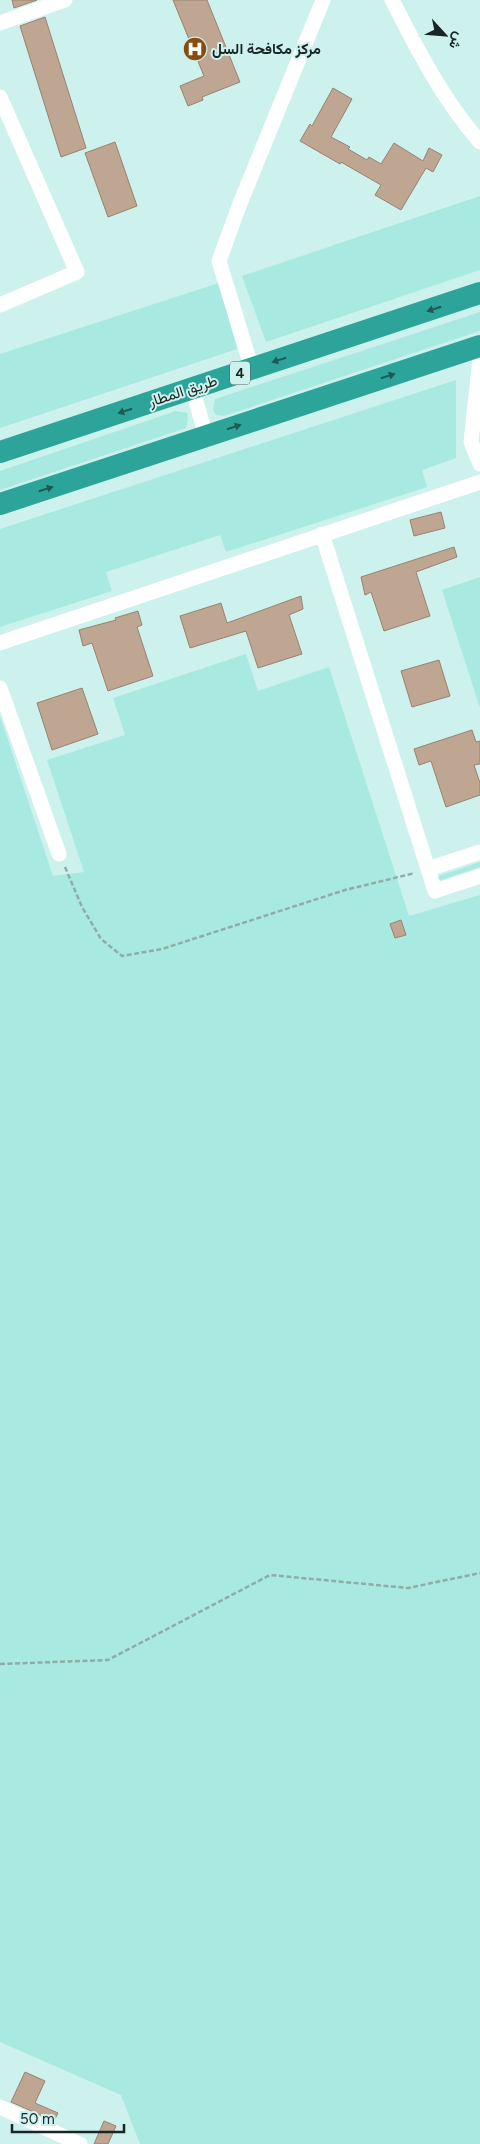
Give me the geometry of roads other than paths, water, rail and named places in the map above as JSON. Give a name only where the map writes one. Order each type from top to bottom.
[{"type":"highway","name":"طريق المطار","points":[[0,452],[480,294]]},
{"type":"highway","points":[[0,504],[480,346]]},
{"type":"street","points":[[0,23],[65,0]]},
{"type":"street","points":[[252,369],[219,261],[238,206],[323,0]]},
{"type":"street","points":[[392,0],[429,71],[480,142]]},
{"type":"street","points":[[0,97],[77,272],[0,305]]},
{"type":"street","points":[[480,358],[471,442],[480,464]]},
{"type":"street","points":[[192,388],[206,436]]},
{"type":"street","points":[[0,643],[480,482]]},
{"type":"street","points":[[322,534],[435,891],[480,876]]},
{"type":"street","points":[[0,688],[59,854]]},
{"type":"street","points":[[428,869],[480,852]]},
{"type":"street","points":[[0,2107],[80,2144]]},
{"type":"place","name":"مركز مكافحة السل","points":[[195,49]]}]
